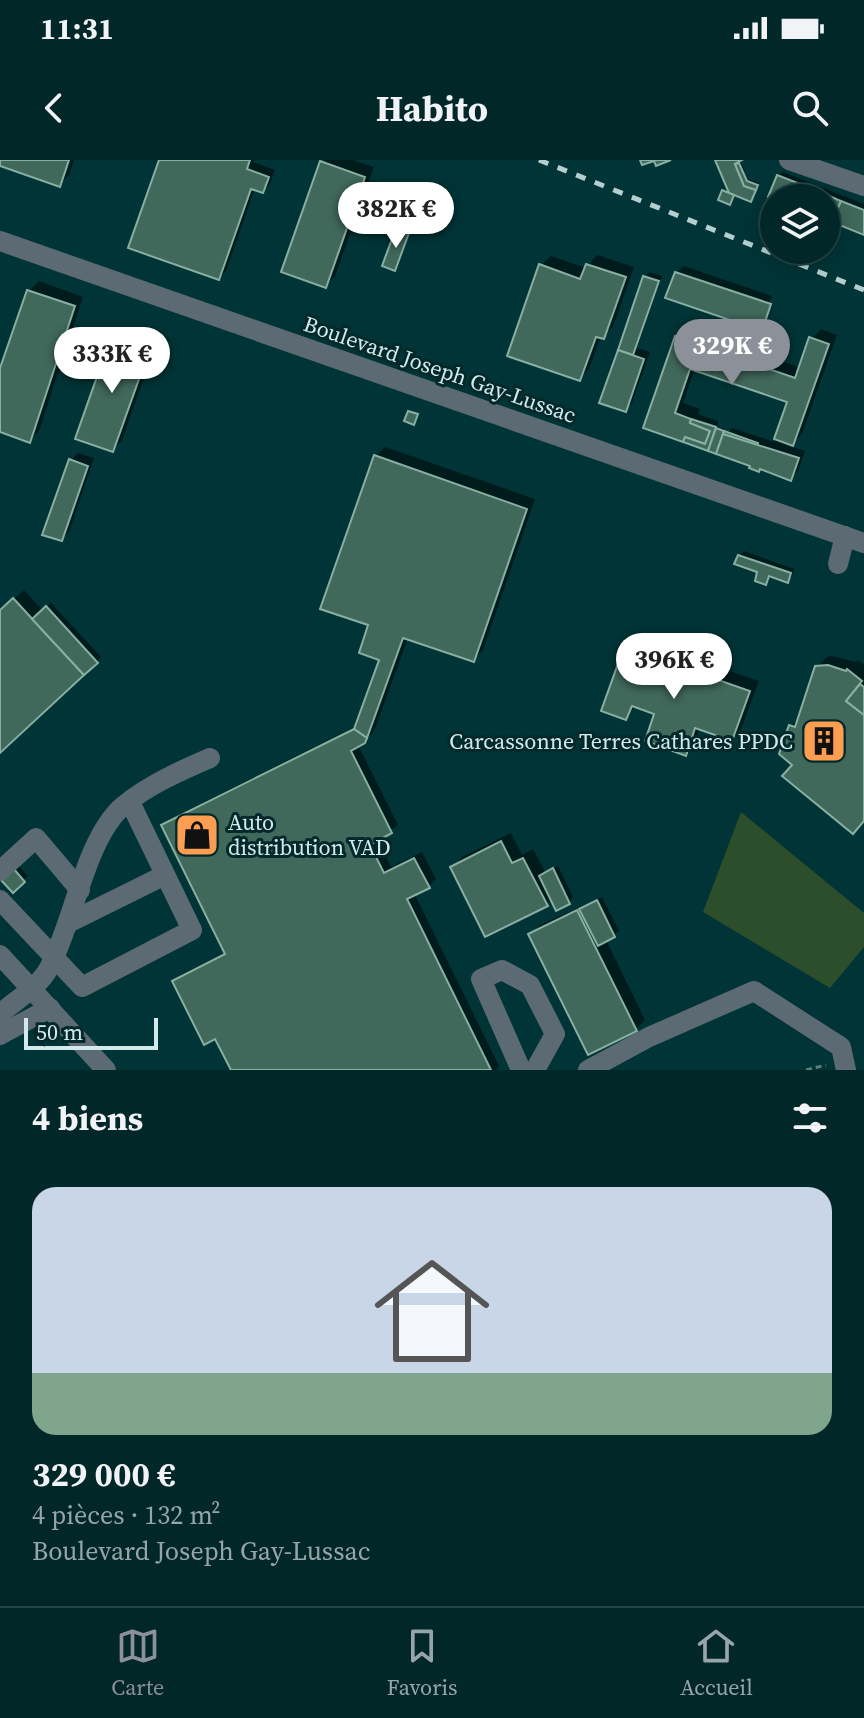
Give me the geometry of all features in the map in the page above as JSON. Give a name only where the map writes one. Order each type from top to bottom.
[{"type":"street","points":[[789,160],[864,186]]},
{"type":"street","name":"Boulevard Joseph Gay-Lussac","points":[[0,241],[854,540]]},
{"type":"street","points":[[838,564],[854,540]]},
{"type":"street","points":[[0,1014],[32,989],[49,970],[102,833],[122,806],[171,775],[210,758]]},
{"type":"street","points":[[0,900],[82,987],[192,930],[130,802]]},
{"type":"street","points":[[0,871],[36,838],[80,890]]},
{"type":"street","points":[[68,923],[165,875]]},
{"type":"street","points":[[0,955],[106,1070]]},
{"type":"street","points":[[521,1070],[481,979],[502,970],[530,985],[555,1034],[535,1070]]},
{"type":"street","points":[[588,1070],[649,1037],[754,991],[841,1047],[841,1066]]},
{"type":"street","points":[[0,1035],[50,1008]]},
{"type":"path","points":[[806,1070],[841,1066]]},
{"type":"green space","points":[[741,812],[864,913],[864,947],[830,988],[703,912]]},
{"type":"building","points":[[0,160],[69,160],[60,187],[0,166]]},
{"type":"building","points":[[159,160],[250,160],[247,169],[269,177],[263,193],[251,189],[219,280],[128,248]]},
{"type":"building","points":[[640,160],[671,160],[656,166],[654,161],[642,165]]},
{"type":"building","points":[[715,160],[742,160],[735,164],[744,186],[756,190],[751,202],[729,193]]},
{"type":"building","points":[[320,161],[365,177],[326,288],[281,272]]},
{"type":"building","points":[[739,163],[747,181],[758,185],[756,190],[744,186],[735,164]]},
{"type":"building","points":[[777,175],[800,184],[773,184]]},
{"type":"building","points":[[722,190],[734,195],[730,205],[718,200]]},
{"type":"building","points":[[841,201],[864,210],[864,235],[840,225]]},
{"type":"building","points":[[396,228],[409,233],[395,271],[382,266]]},
{"type":"building","points":[[539,264],[580,279],[586,264],[626,277],[604,339],[596,337],[580,381],[507,356]]},
{"type":"building","points":[[675,272],[771,304],[762,331],[665,298]]},
{"type":"building","points":[[643,276],[659,281],[633,355],[618,350]]},
{"type":"building","points":[[27,290],[75,306],[30,443],[0,432],[0,368]]},
{"type":"building","points":[[675,336],[795,378],[809,337],[829,344],[793,446],[774,439],[787,402],[690,369],[675,413],[710,431],[705,444],[685,437],[683,442],[643,428]]},
{"type":"building","points":[[111,337],[149,351],[113,452],[75,439]]},
{"type":"building","points":[[618,350],[644,359],[626,412],[599,403]]},
{"type":"building","points":[[408,411],[418,414],[414,425],[404,421]]},
{"type":"building","points":[[691,419],[716,427],[708,451],[683,442],[685,437],[705,444],[710,431],[690,423]]},
{"type":"building","points":[[716,428],[724,431],[716,454],[708,451]]},
{"type":"building","points":[[724,431],[758,443],[757,446],[723,434]]},
{"type":"building","points":[[723,434],[799,458],[791,481],[716,454]]},
{"type":"building","points":[[374,455],[527,509],[474,662],[403,638],[367,738],[354,729],[379,660],[359,653],[368,625],[320,609]]},
{"type":"building","points":[[69,459],[88,466],[62,541],[42,535]]},
{"type":"building","points":[[738,555],[791,573],[788,583],[769,576],[766,585],[755,581],[757,572],[734,564]]},
{"type":"building","points":[[13,598],[84,675],[0,753],[0,610]]},
{"type":"building","points":[[46,606],[98,663],[84,675],[32,619]]},
{"type":"building","points":[[624,647],[750,691],[732,741],[695,728],[686,756],[645,741],[654,714],[632,706],[626,720],[601,711]]},
{"type":"building","name":"Carcassonne Terres Cathares PPDC","points":[[815,666],[847,669],[862,681],[846,701],[864,715],[864,821],[853,834],[782,776],[792,765],[779,754],[789,725],[795,727]]},
{"type":"building","points":[[860,684],[864,687],[864,715],[846,701]]},
{"type":"building","points":[[354,729],[367,738],[365,743],[351,751],[392,833],[370,845],[384,873],[414,858],[430,888],[407,899],[491,1070],[231,1070],[215,1039],[204,1045],[172,981],[225,954],[161,825]]},
{"type":"building","points":[[501,841],[512,863],[523,858],[548,906],[485,937],[450,867]]},
{"type":"building","points":[[7,861],[25,882],[13,893],[0,879]]},
{"type":"building","points":[[553,868],[570,904],[556,911],[539,876]]},
{"type":"building","points":[[597,900],[615,937],[598,946],[579,909]]},
{"type":"building","points":[[577,910],[637,1031],[588,1055],[528,934]]},
{"type":"railway","points":[[539,160],[864,290]]},
{"type":"place","name":"Carcassonne Terres Cathares PPDC","points":[[824,741]]},
{"type":"place","name":"Auto distribution VAD","points":[[197,835]]}]
